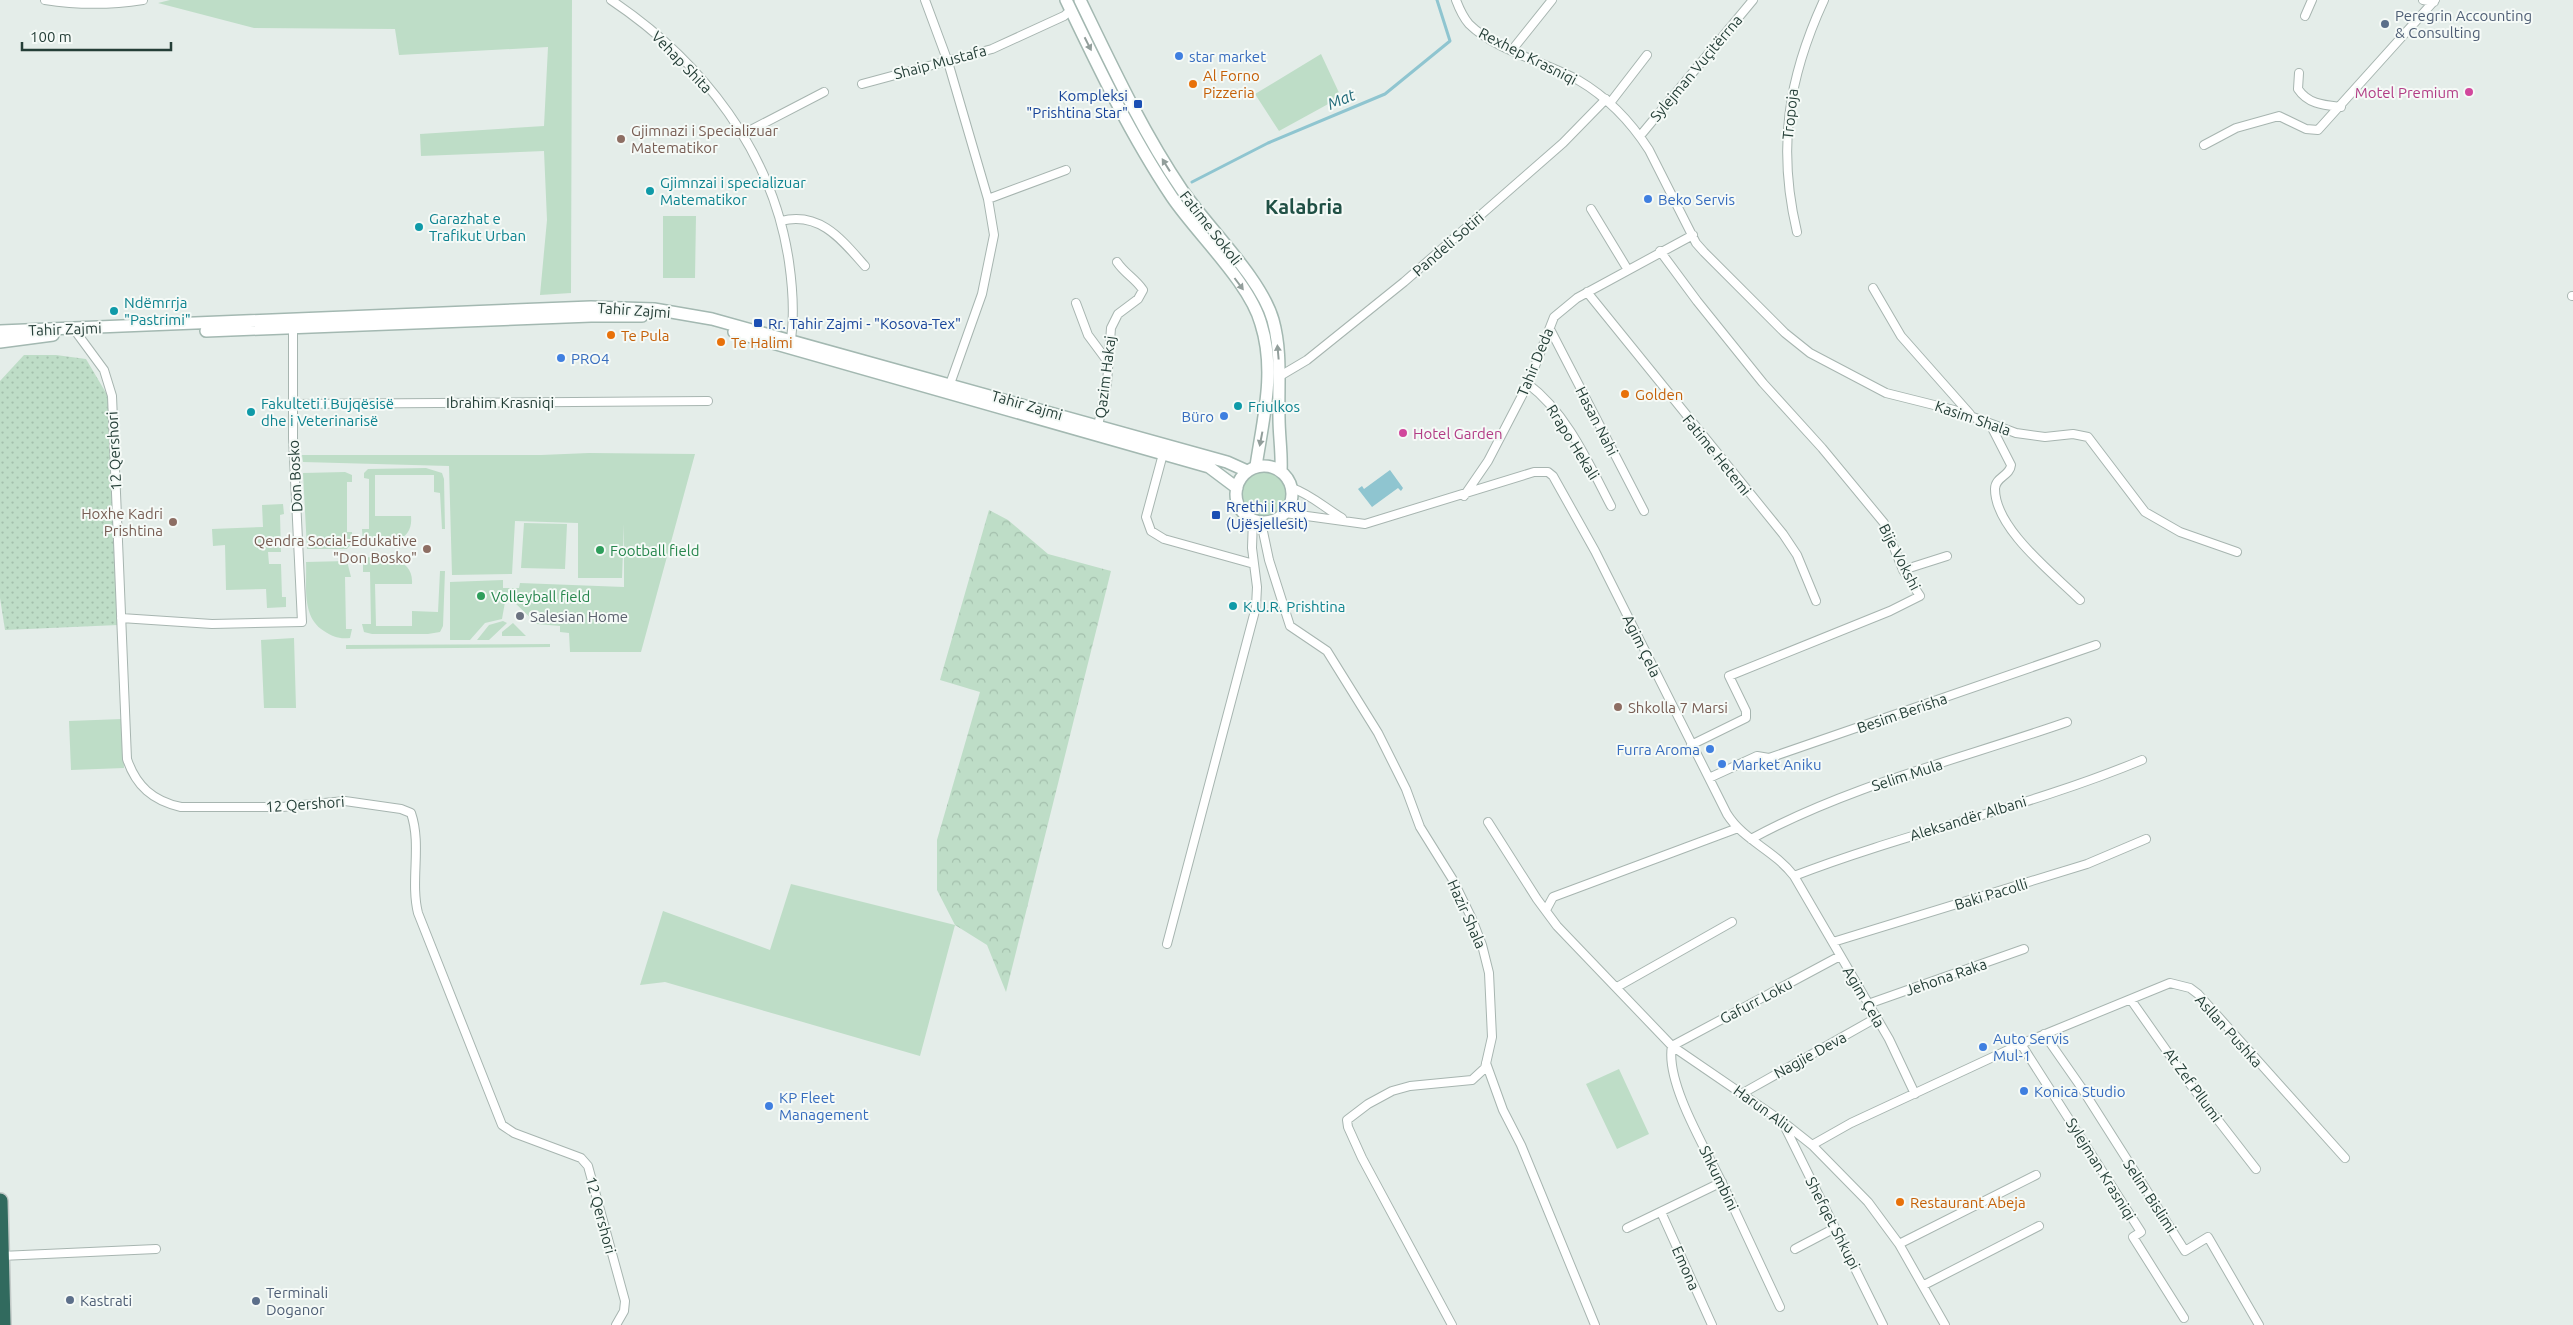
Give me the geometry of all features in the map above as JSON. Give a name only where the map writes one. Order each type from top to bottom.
[{"type":"highway","points":[[0,1201],[3,1325]]},
{"type":"street","points":[[45,0],[65,3],[112,3],[142,0]]},
{"type":"street","name":"Vehap Shita","points":[[611,0],[650,29],[694,70],[743,134],[763,172],[781,221],[793,297],[790,343]]},
{"type":"street","points":[[924,0],[948,62],[988,199],[994,235],[989,270],[977,310],[950,384]]},
{"type":"street","name":"Fatime Sokoli","points":[[1080,0],[1140,119],[1169,170],[1196,210],[1263,296],[1273,320],[1280,376],[1278,414],[1281,471]]},
{"type":"street","points":[[1512,50],[1552,0]]},
{"type":"street","name":"Sylejman Vuçitërrna","points":[[1640,136],[1752,0]]},
{"type":"street","name":"Tropoja","points":[[1797,232],[1786,176],[1791,97],[1803,48],[1824,0]]},
{"type":"street","points":[[2305,16],[2312,0]]},
{"type":"street","points":[[2423,0],[2434,1]]},
{"type":"street","name":"Rexhep Krasniqi","points":[[1458,1],[1464,18],[1474,28],[1512,50],[1565,73],[1608,101],[1640,136],[1693,234]]},
{"type":"street","points":[[2204,145],[2236,128],[2279,116],[2306,129],[2318,130],[2341,107],[2434,1]]},
{"type":"street","name":"Shaip Mustafa","points":[[862,84],[992,49],[1064,16],[1068,5]]},
{"type":"street","name":"Fatime Sokoli","points":[[1068,5],[1160,178],[1183,213],[1245,291],[1257,311],[1265,340],[1268,378],[1266,411],[1252,468]]},
{"type":"street","points":[[1608,101],[1648,55]]},
{"type":"street","points":[[2299,73],[2298,88],[2302,96],[2309,101],[2341,107]]},
{"type":"street","points":[[743,134],[824,92]]},
{"type":"street","name":"Pandeli Sotiri","points":[[1280,376],[1307,360],[1397,289],[1608,101]]},
{"type":"street","points":[[988,199],[1066,170]]},
{"type":"street","points":[[1591,209],[1628,270]]},
{"type":"street","points":[[781,221],[794,218],[813,220],[846,244],[866,266]]},
{"type":"street","name":"Tahir Deda","points":[[1464,496],[1488,461],[1528,384],[1554,317],[1587,292],[1693,234]]},
{"type":"street","name":"Kasim Shala","points":[[1693,234],[1704,252],[1786,333],[1810,353],[1886,393],[1971,415],[1990,424],[2030,436],[2073,434],[2088,437],[2145,512],[2180,532],[2237,552]]},
{"type":"street","name":"Bije Vokshi","points":[[1660,251],[1697,302],[1884,523],[1903,570],[1920,596],[1890,612],[1729,676],[1746,711],[1746,718],[1691,745]]},
{"type":"street","name":"Qazim Hakaj","points":[[1098,426],[1104,402],[1109,340],[1114,321],[1118,314],[1138,300],[1143,290],[1136,280],[1124,273],[1117,262]]},
{"type":"street","points":[[1873,288],[1901,336],[1971,415]]},
{"type":"street","name":"Fatime Hetemi","points":[[1587,292],[1783,534],[1797,555],[1816,601]]},
{"type":"street","points":[[1076,303],[1088,335],[1108,362]]},
{"type":"street","name":"Tahir Zajmi","points":[[0,331],[591,307],[654,309],[694,315],[1209,467],[1237,488]]},
{"type":"street","name":"Tahir Zajmi","points":[[0,342],[76,332],[293,328],[633,316],[693,323],[790,343],[950,384],[1252,468]]},
{"type":"street","name":"Don Bosko","points":[[121,618],[212,624],[302,622],[292,404],[293,328]]},
{"type":"street","name":"Hasan Nahi","points":[[1550,331],[1644,511]]},
{"type":"street","name":"12 Qershori","points":[[76,332],[104,370],[112,396],[127,758],[132,774],[148,793],[170,805],[181,807],[282,807],[344,801],[401,808],[411,813],[417,868],[415,896],[418,913],[502,1125],[514,1133],[581,1158],[588,1166],[625,1301],[624,1311],[616,1325]]},
{"type":"street","name":"Rrapo Hekali","points":[[1528,384],[1550,404],[1612,506]]},
{"type":"street","name":"Ibrahim Krasniqi","points":[[292,404],[708,401]]},
{"type":"street","points":[[1990,424],[2011,465],[2010,470],[1999,479],[1996,485],[2001,510],[2031,553],[2080,600]]},
{"type":"street","points":[[1163,454],[1146,517],[1150,531],[1164,539],[1254,564]]},
{"type":"street","points":[[1270,466],[1281,471],[1288,479],[1292,488],[1292,500],[1285,513],[1274,520],[1257,520],[1240,507],[1237,488],[1252,468],[1270,466]]},
{"type":"street","name":"Agim Çela","points":[[1285,513],[1303,518],[1365,524],[1448,498],[1464,496],[1534,472],[1548,472],[1554,476],[1595,551],[1727,814],[1738,828],[1776,856],[1794,876],[1876,1018],[1915,1094]]},
{"type":"street","name":"Agim Çela","points":[[1292,488],[1308,493],[1318,503],[1346,521]]},
{"type":"street","points":[[1166,944],[1256,607],[1258,587],[1252,548],[1257,520]]},
{"type":"street","name":"Hazir Shala","points":[[1257,520],[1290,626],[1327,651],[1378,733],[1406,789],[1420,826],[1453,880],[1472,919],[1482,945],[1489,973],[1492,1038],[1486,1064]]},
{"type":"street","points":[[1903,570],[1947,556]]},
{"type":"street","name":"Besim Berisha","points":[[1710,778],[1757,756],[1769,758],[2096,645]]},
{"type":"street","name":"Selim Mula","points":[[1751,839],[1785,820],[1832,800],[2067,722]]},
{"type":"street","name":"Aleksandër Albani","points":[[1794,876],[1882,844],[2093,779],[2142,760]]},
{"type":"street","name":"Harun Aliu","points":[[1488,822],[1546,910],[1566,936],[1672,1046],[1743,1093],[1812,1145],[1868,1202],[1899,1244],[1945,1325]]},
{"type":"street","points":[[1546,910],[1553,897],[1738,828]]},
{"type":"street","name":"Baki Pacolli","points":[[1832,942],[2087,864],[2146,839]]},
{"type":"street","points":[[1617,987],[1732,922]]},
{"type":"street","name":"Jehona Raka","points":[[1868,1004],[2024,949]]},
{"type":"street","name":"Gafurr Loku","points":[[1672,1046],[1840,956]]},
{"type":"street","name":"Asllan Pushka","points":[[1812,1145],[1851,1123],[2021,1044],[2170,983],[2190,988],[2345,1158]]},
{"type":"street","name":"At Zef Pllumi","points":[[2131,1000],[2190,1084],[2256,1169]]},
{"type":"street","name":"Nagjie Deva","points":[[1743,1093],[1876,1018]]},
{"type":"street","name":"Selim Bislimi","points":[[2044,1034],[2081,1087],[2185,1251],[2208,1237],[2259,1325]]},
{"type":"street","name":"Sylejman Krasniqi","points":[[2021,1044],[2141,1232],[2133,1237],[2184,1318]]},
{"type":"street","name":"Shkumbini","points":[[1672,1046],[1672,1067],[1688,1113],[1780,1307]]},
{"type":"street","points":[[1452,1325],[1362,1158],[1348,1127],[1347,1120],[1368,1104],[1392,1091],[1472,1080],[1486,1064],[1503,1110],[1521,1145],[1595,1325]]},
{"type":"street","name":"Shefqet Shkupi","points":[[1783,1122],[1883,1325]]},
{"type":"street","points":[[1899,1244],[2036,1175]]},
{"type":"street","points":[[1627,1228],[1722,1182]]},
{"type":"street","name":"Emona","points":[[1661,1212],[1712,1325]]},
{"type":"street","points":[[1924,1285],[2039,1226]]},
{"type":"street","points":[[1795,1249],[1835,1228]]},
{"type":"street","points":[[2,1256],[156,1249]]},
{"type":"green space","points":[[170,0],[572,0],[571,293],[540,295],[547,220],[544,151],[421,156],[420,134],[544,126],[548,47],[399,55],[395,29],[254,28],[158,3]]},
{"type":"green space","points":[[1321,54],[1341,97],[1279,131],[1255,94]]},
{"type":"green space","points":[[663,216],[696,216],[695,278],[663,278]]},
{"type":"green space","points":[[24,355],[56,355],[86,359],[109,398],[118,625],[5,630],[0,598],[0,381]]},
{"type":"green space","points":[[589,453],[695,454],[641,652],[570,652],[569,633],[560,632],[560,626],[537,624],[514,602],[505,602],[502,619],[485,623],[470,640],[450,640],[450,582],[503,580],[503,588],[519,588],[520,583],[624,587],[624,524],[622,578],[578,578],[578,523],[515,521],[512,574],[452,575],[449,466],[303,462],[302,455],[541,455]]},
{"type":"green space","points":[[426,468],[442,473],[444,479],[445,529],[442,529],[440,493],[434,492],[434,475],[375,475],[375,516],[411,516],[411,526],[408,533],[396,541],[388,543],[363,543],[362,529],[369,529],[369,479],[364,478],[364,473],[368,469]]},
{"type":"green space","points":[[345,472],[352,475],[352,482],[347,482],[347,532],[352,532],[352,543],[347,549],[307,549],[303,473]]},
{"type":"green space","points":[[1268,472],[1280,478],[1285,486],[1285,502],[1280,510],[1272,515],[1260,516],[1248,510],[1243,502],[1242,490],[1248,478],[1256,473]]},
{"type":"green space","points":[[283,504],[284,514],[280,515],[281,552],[268,552],[269,564],[281,564],[282,597],[286,597],[286,607],[267,608],[266,589],[226,590],[225,545],[213,546],[212,529],[263,527],[262,505]]},
{"type":"green space","points":[[989,510],[1008,520],[1048,554],[1111,571],[1006,992],[987,945],[955,925],[937,890],[937,840],[980,692],[940,680]]},
{"type":"green space","points":[[524,523],[567,524],[565,569],[521,568]]},
{"type":"green space","points":[[363,557],[396,560],[408,568],[411,575],[412,584],[375,584],[376,626],[412,626],[412,611],[438,612],[440,571],[445,571],[443,626],[440,632],[428,634],[372,634],[364,632],[362,624],[371,624],[370,572],[363,572]]},
{"type":"green space","points":[[347,561],[351,577],[345,577],[346,629],[352,629],[350,638],[343,638],[333,636],[324,631],[312,618],[307,600],[306,562]]},
{"type":"green space","points":[[503,621],[507,623],[489,640],[477,640],[489,625]]},
{"type":"green space","points":[[513,623],[526,636],[502,636],[502,632]]},
{"type":"green space","points":[[294,638],[296,708],[264,708],[261,640]]},
{"type":"green space","points":[[550,644],[550,647],[346,649],[346,645]]},
{"type":"green space","points":[[122,719],[124,768],[71,770],[69,721]]},
{"type":"green space","points":[[791,884],[955,925],[920,1056],[665,982],[640,985],[663,911],[770,950]]},
{"type":"green space","points":[[1619,1069],[1649,1134],[1617,1149],[1586,1084]]},
{"type":"water","points":[[1390,470],[1403,488],[1401,491],[1398,488],[1372,507],[1358,489],[1362,486],[1364,489]]},
{"type":"waterway","name":"Mat","points":[[1192,182],[1268,143],[1385,94],[1450,41],[1437,0]]},
{"type":"place","name":"Peregrin Accounting & Consulting","points":[[2385,24]]},
{"type":"place","name":"star market","points":[[1179,56]]},
{"type":"place","name":"Al Forno Pizzeria","points":[[1193,84]]},
{"type":"place","name":"Motel Premium","points":[[2469,92]]},
{"type":"place","name":"Kompleksi \"Prishtina Star\"","points":[[1138,104]]},
{"type":"place","name":"Gjimnazi i Specializuar Matematikor","points":[[621,139]]},
{"type":"place","name":"Gjimnzai i specializuar Matematikor","points":[[650,191]]},
{"type":"place","name":"Beko Servis","points":[[1648,199]]},
{"type":"place","name":"Garazhat e Trafikut Urban","points":[[419,227]]},
{"type":"place","name":"Ndëmrrja \"Pastrimi\"","points":[[114,311]]},
{"type":"place","name":"Rr. Tahir Zajmi - \"Kosova-Tex\"","points":[[758,323]]},
{"type":"place","name":"Te Pula","points":[[611,335]]},
{"type":"place","name":"Te Halimi","points":[[721,342]]},
{"type":"place","name":"PRO4","points":[[561,358]]},
{"type":"place","name":"Golden","points":[[1625,394]]},
{"type":"place","name":"Friulkos","points":[[1238,406]]},
{"type":"place","name":"Fakulteti i Bujqësisë dhe i Veterinarisë","points":[[251,412]]},
{"type":"place","name":"Büro","points":[[1224,416]]},
{"type":"place","name":"Hotel Garden","points":[[1403,433]]},
{"type":"place","name":"Rrethi i KRU (Ujësjellesit)","points":[[1216,515]]},
{"type":"place","name":"Hoxhe Kadri Prishtina","points":[[173,522]]},
{"type":"place","name":"Qendra Social-Edukative \"Don Bosko\"","points":[[427,549]]},
{"type":"place","name":"Football field","points":[[600,550]]},
{"type":"place","name":"Volleyball field","points":[[481,596]]},
{"type":"place","name":"K.U.R. Prishtina","points":[[1233,606]]},
{"type":"place","name":"Salesian Home","points":[[520,616]]},
{"type":"place","name":"Shkolla 7 Marsi","points":[[1618,707]]},
{"type":"place","name":"Furra Aroma","points":[[1710,749]]},
{"type":"place","name":"Market Aniku","points":[[1722,764]]},
{"type":"place","name":"Auto Servis Mul-1","points":[[1983,1047]]},
{"type":"place","name":"Konica Studio","points":[[2024,1091]]},
{"type":"place","name":"KP Fleet Management","points":[[769,1106]]},
{"type":"place","name":"Restaurant Abeja","points":[[1900,1202]]},
{"type":"place","name":"Kastrati","points":[[70,1300]]},
{"type":"place","name":"Terminali Doganor","points":[[256,1301]]},
{"type":"district","name":"Kalabria","points":[[1304,206]]}]
